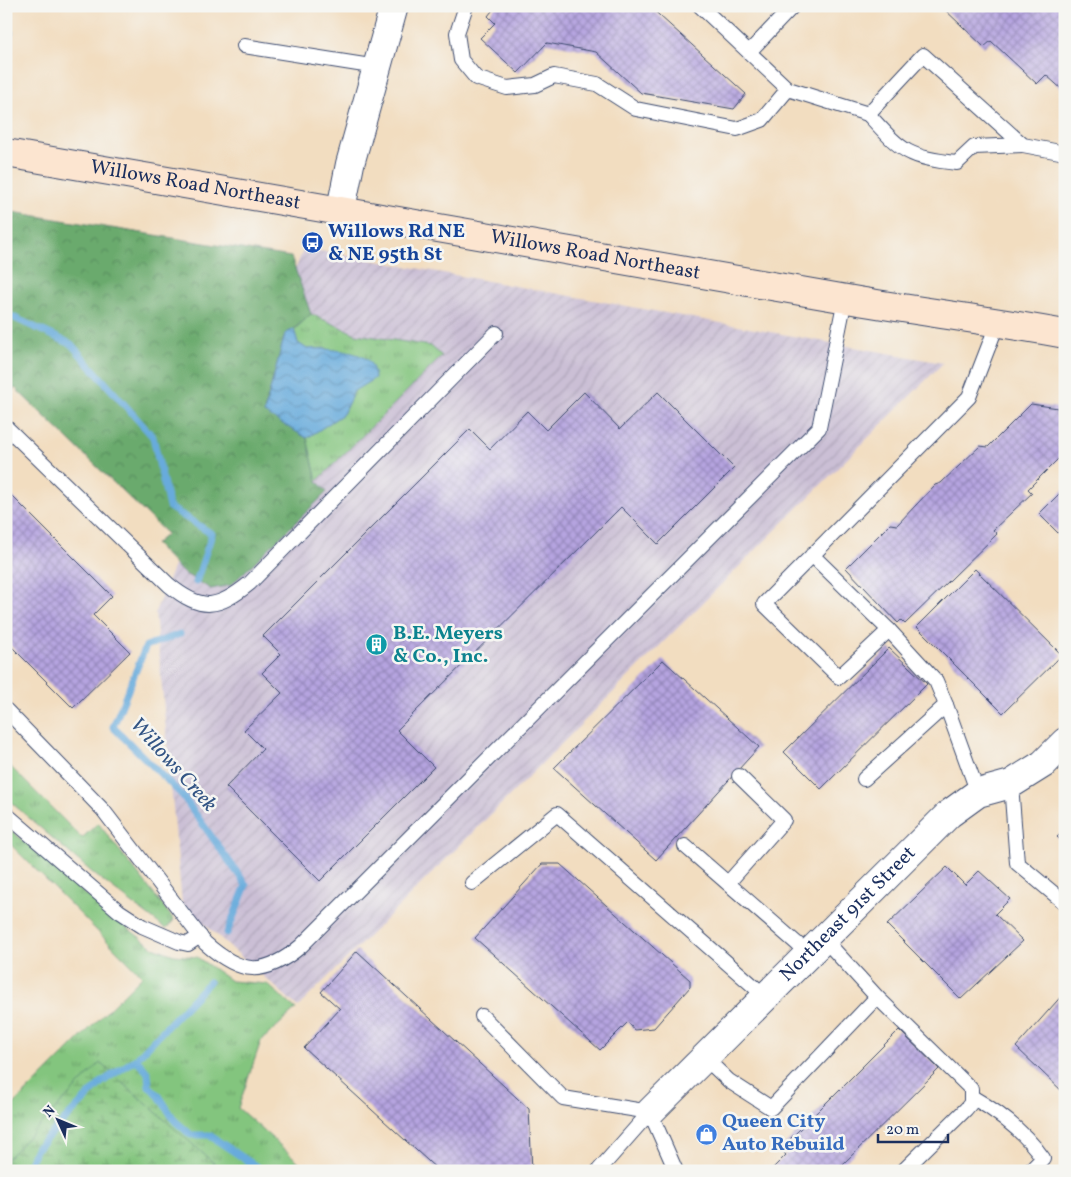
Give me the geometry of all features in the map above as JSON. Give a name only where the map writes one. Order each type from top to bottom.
[{"type":"main road","name":"Willows Road Northeast","points":[[6,153],[341,209],[844,299],[1065,334]]},
{"type":"street","points":[[341,209],[350,164],[394,6]]},
{"type":"street","name":"Northeast 91st Street","points":[[650,1112],[949,814],[978,793],[1011,784],[1043,764],[1065,742]]},
{"type":"lane","points":[[466,6],[457,33],[461,60],[476,78],[507,88],[535,85],[554,76],[597,84],[636,109],[736,129],[762,120],[788,89]]},
{"type":"lane","points":[[700,6],[788,89],[868,114],[900,148],[928,160],[957,163],[974,147],[1023,145],[1065,153]]},
{"type":"lane","points":[[749,52],[793,6]]},
{"type":"lane","points":[[244,46],[377,67]]},
{"type":"lane","points":[[868,114],[923,55],[1023,145]]},
{"type":"lane","points":[[6,710],[103,810],[200,936],[223,959],[246,968],[266,967],[285,960],[819,428],[844,299]]},
{"type":"lane","points":[[889,630],[838,677],[764,604],[969,397],[998,322]]},
{"type":"lane","points":[[6,426],[169,584],[183,596],[197,604],[213,605],[230,600],[250,584],[496,333]]},
{"type":"lane","points":[[812,555],[889,630],[936,681],[978,793]]},
{"type":"lane","points":[[864,779],[946,705]]},
{"type":"lane","points":[[728,883],[784,820],[739,776]]},
{"type":"lane","points":[[1011,784],[1017,863],[1065,903]]},
{"type":"lane","points":[[6,814],[120,911],[142,926],[188,944],[200,936]]},
{"type":"lane","points":[[472,884],[557,814],[766,997]]},
{"type":"lane","points":[[685,846],[728,883],[816,946],[877,996],[971,1089],[972,1096],[966,1109],[903,1171]]},
{"type":"lane","points":[[705,1058],[729,1081],[771,1108],[877,996]]},
{"type":"lane","points":[[482,1016],[563,1098],[650,1112]]},
{"type":"lane","points":[[972,1096],[995,1110],[1029,1138],[1042,1158],[1030,1171]]},
{"type":"lane","points":[[598,1171],[650,1112]]},
{"type":"lane","points":[[650,1112],[676,1171]]},
{"type":"shaded area","points":[[304,248],[943,363],[298,1007],[182,904],[155,612]]},
{"type":"green space","points":[[6,211],[291,257],[311,314],[294,329],[285,334],[264,412],[307,438],[317,481],[327,492],[231,585],[211,589],[182,572],[155,544],[167,534],[15,388],[6,397]]},
{"type":"green space","points":[[311,314],[356,334],[431,346],[442,356],[317,481],[307,438],[343,414],[354,391],[327,348],[307,349],[298,343],[294,330]]},
{"type":"green space","points":[[6,762],[82,838],[98,823],[174,920],[166,929],[94,874],[6,798]]},
{"type":"green space","points":[[6,826],[111,916],[153,947],[174,955],[197,957],[231,981],[267,984],[296,1009],[261,1041],[238,1108],[309,1171],[6,1171],[6,1112],[142,976],[6,840]]},
{"type":"green space","points":[[100,1063],[223,1171],[6,1171],[6,1160]]},
{"type":"water","points":[[294,329],[298,343],[307,349],[345,351],[365,358],[371,364],[375,378],[354,391],[343,414],[307,438],[264,413],[285,334]]},
{"type":"building","points":[[496,6],[649,6],[746,94],[734,109],[641,93],[596,52],[547,43],[518,73],[480,38],[495,23],[488,16]]},
{"type":"building","points":[[941,6],[1065,6],[1065,92],[1046,75],[1037,84],[991,41],[984,47]]},
{"type":"building","name":"B.E. Meyers & Co., Inc.","points":[[584,392],[620,429],[658,392],[734,468],[658,544],[621,507],[397,730],[434,767],[320,881],[226,787],[263,749],[244,730],[282,693],[262,673],[281,654],[263,636],[470,429],[490,449],[527,411],[546,430]]},
{"type":"building","points":[[1031,404],[1065,409],[1065,456],[1062,455],[1028,489],[1032,493],[993,530],[997,534],[905,624],[901,620],[898,623],[846,568],[890,524],[897,525],[935,485],[941,483],[980,446],[988,447]]},
{"type":"building","points":[[1065,488],[1065,540],[1039,514]]},
{"type":"building","points":[[6,490],[112,596],[93,615],[130,652],[73,708],[6,641]]},
{"type":"building","points":[[975,569],[1062,655],[1003,713],[917,627]]},
{"type":"building","points":[[889,648],[927,684],[821,789],[784,752]]},
{"type":"building","points":[[663,660],[759,747],[656,860],[554,768]]},
{"type":"building","points":[[1065,830],[1065,843],[1057,837]]},
{"type":"building","points":[[542,864],[560,864],[690,980],[690,987],[654,1028],[634,1030],[628,1022],[600,1050],[475,938]]},
{"type":"building","points":[[947,867],[965,885],[979,871],[1010,899],[995,914],[1023,941],[961,999],[887,925]]},
{"type":"building","points":[[357,951],[529,1109],[532,1171],[439,1171],[304,1048],[340,1009],[321,992]]},
{"type":"building","points":[[1065,992],[1065,1094],[1016,1047]]},
{"type":"building","points":[[899,1030],[939,1069],[836,1171],[770,1171],[786,1155],[780,1149]]},
{"type":"waterway","name":"Willows Creek","points":[[6,15],[10,33]]},
{"type":"waterway","name":"Willows Creek","points":[[6,314],[71,344],[153,437],[169,507],[212,534],[196,582]]},
{"type":"waterway","name":"Willows Creek","points":[[180,634],[146,646],[113,727],[182,795],[246,885],[227,933]]},
{"type":"waterway","name":"Willows Creek","points":[[27,1171],[35,1150],[102,1082],[136,1059],[209,982]]},
{"type":"waterway","points":[[136,1059],[148,1073],[149,1086],[159,1096],[175,1121],[191,1135],[209,1135],[263,1171]]},
{"type":"place","name":"Willows Rd NE & NE 95th St","points":[[312,243]]},
{"type":"place","name":"B.E. Meyers & Co., Inc.","points":[[377,645]]},
{"type":"place","name":"Queen City Auto Rebuild","points":[[706,1134]]}]
